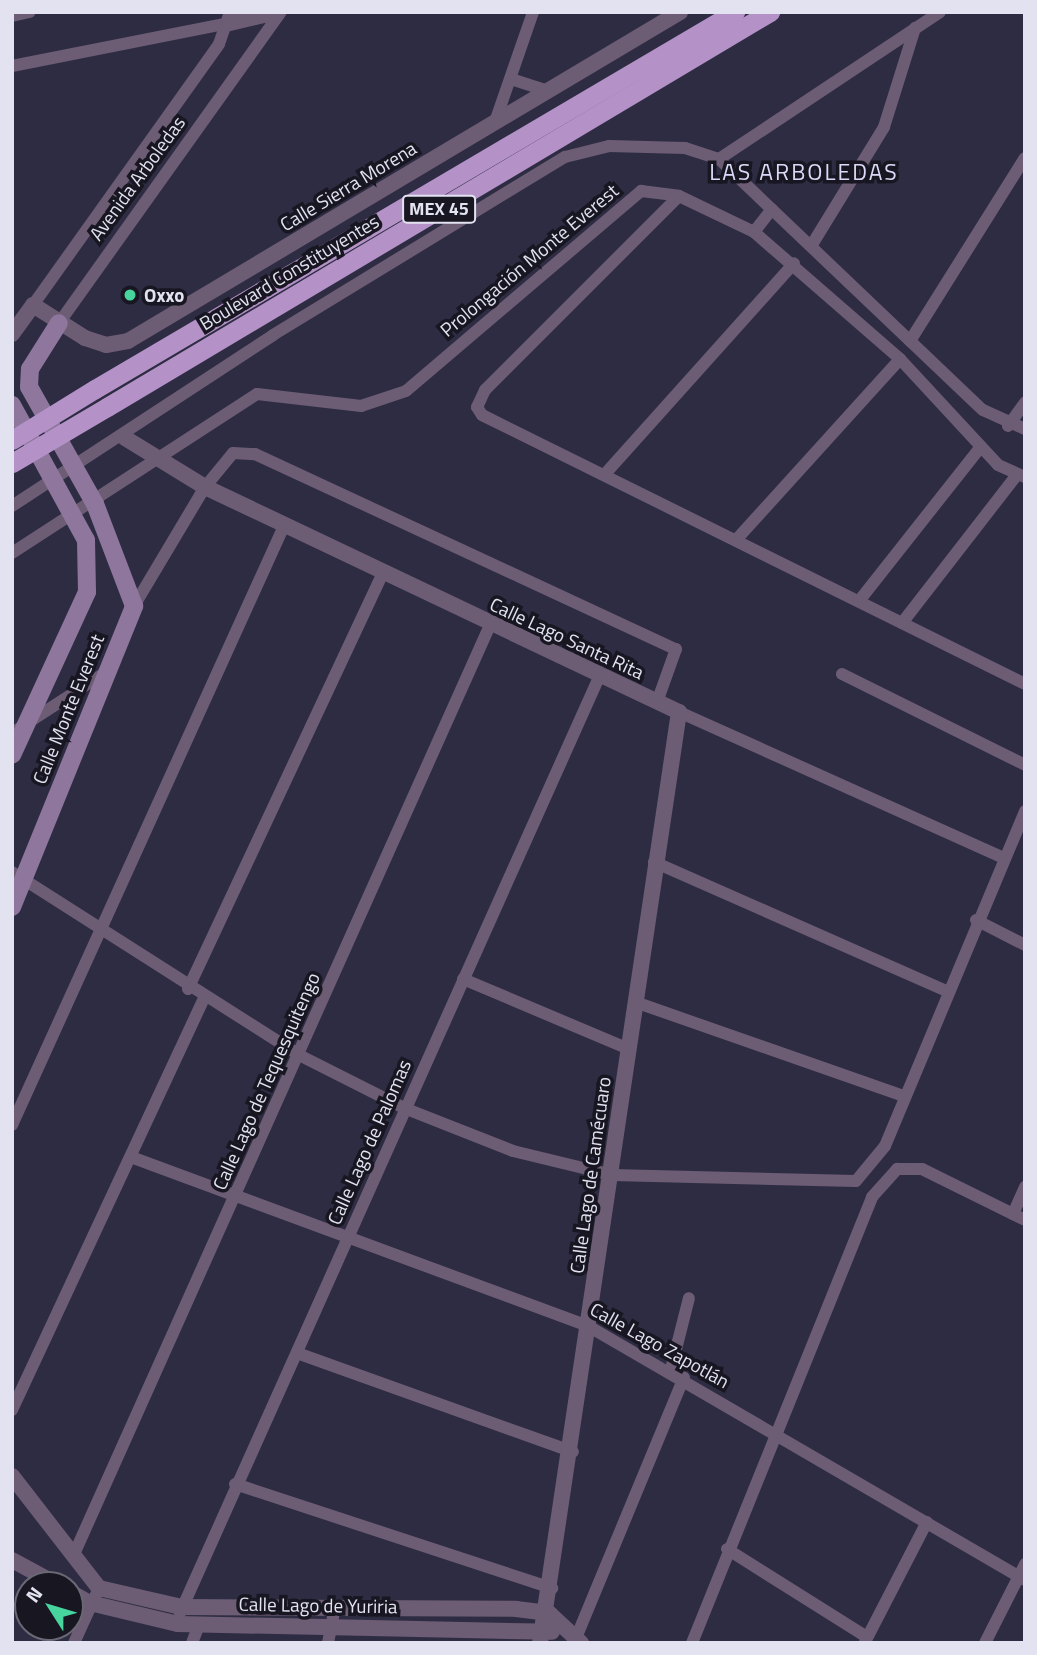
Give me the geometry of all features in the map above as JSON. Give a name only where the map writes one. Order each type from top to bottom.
[{"type":"highway","name":"Boulevard Constituyentes","points":[[12,440],[735,12]]},
{"type":"highway","name":"Boulevard Constituyentes","points":[[12,463],[770,12]]},
{"type":"main road","name":"Avenida Arboledas","points":[[59,323],[30,369],[36,408],[74,470]]},
{"type":"main road","name":"Calle Monte Everest","points":[[12,405],[58,480],[86,540],[87,592],[12,755]]},
{"type":"main road","points":[[74,470],[95,504],[134,606]]},
{"type":"main road","name":"Calle Monte Everest","points":[[12,907],[18,876],[134,606]]},
{"type":"street","points":[[12,66],[230,18],[279,12]]},
{"type":"street","name":"Avenida Arboledas","points":[[59,323],[279,12]]},
{"type":"street","points":[[495,122],[533,12]]},
{"type":"street","name":"Calle Sierra Morena","points":[[33,305],[59,323],[106,345],[128,341],[680,12]]},
{"type":"street","points":[[719,159],[940,12]]},
{"type":"street","name":"Avenida Arboledas","points":[[12,334],[230,18]]},
{"type":"street","points":[[813,243],[884,127],[915,28]]},
{"type":"street","points":[[511,79],[548,91]]},
{"type":"street","points":[[12,506],[125,438],[273,335],[565,157],[609,146],[685,148],[719,159],[813,243],[910,341],[1008,426],[1025,429]]},
{"type":"street","points":[[910,341],[1025,158]]},
{"type":"street","name":"Prolongación Monte Everest","points":[[158,460],[257,394],[384,403],[628,198],[641,191],[679,196],[754,232],[794,263],[900,359],[980,448],[1021,476]]},
{"type":"street","points":[[679,196],[485,390],[477,407],[489,420],[605,474],[1025,684]]},
{"type":"street","points":[[754,232],[772,209]]},
{"type":"street","points":[[605,474],[794,263]]},
{"type":"street","points":[[736,540],[900,359]]},
{"type":"street","points":[[1008,426],[1025,403]]},
{"type":"street","name":"Calle Lago Santa Rita","points":[[125,438],[205,487],[490,625],[599,677],[1001,857]]},
{"type":"street","points":[[859,601],[980,448]]},
{"type":"street","name":"Calle Monte Everest","points":[[134,606],[205,487],[233,453],[255,454],[676,649],[657,702]]},
{"type":"street","points":[[12,553],[95,504],[158,460]]},
{"type":"street","points":[[902,623],[1021,476]]},
{"type":"street","points":[[12,1125],[284,526]]},
{"type":"street","points":[[188,989],[383,573]]},
{"type":"street","name":"Calle Lago de Tequesquitengo","points":[[75,1552],[490,625]]},
{"type":"street","points":[[12,733],[103,674]]},
{"type":"street","points":[[842,674],[1025,765]]},
{"type":"street","name":"Calle Lago de Palomas","points":[[178,1624],[181,1607],[235,1484],[297,1353],[404,1108],[599,677]]},
{"type":"street","name":"Calle Lago de Camécuaro","points":[[542,1637],[549,1613],[573,1451],[588,1326],[612,1175],[654,862],[679,712]]},
{"type":"street","points":[[856,1181],[885,1146],[1001,857],[1025,811]]},
{"type":"street","points":[[654,862],[947,991]]},
{"type":"street","points":[[18,876],[188,989],[299,1055],[404,1108],[513,1151],[612,1175],[856,1181],[872,1196]]},
{"type":"street","points":[[976,920],[1025,945]]},
{"type":"street","points":[[463,979],[629,1049]]},
{"type":"street","points":[[12,1410],[204,998]]},
{"type":"street","points":[[635,1002],[904,1096]]},
{"type":"street","points":[[885,1146],[897,1169]]},
{"type":"street","name":"Calle Lago Zapotlán","points":[[131,1157],[588,1326],[671,1369],[775,1434],[926,1522],[1023,1573]]},
{"type":"street","points":[[692,1643],[727,1549],[872,1196],[897,1169],[922,1169],[1019,1217],[1025,1187]]},
{"type":"street","points":[[671,1369],[689,1298]]},
{"type":"street","points":[[297,1353],[573,1451]]},
{"type":"street","points":[[549,1613],[576,1638],[684,1377]]},
{"type":"street","points":[[12,1476],[75,1552],[99,1588],[74,1643]]},
{"type":"street","points":[[235,1484],[552,1588]]},
{"type":"street","points":[[727,1549],[866,1640],[926,1522]]},
{"type":"street","points":[[12,1560],[32,1571]]},
{"type":"street","points":[[985,1643],[1023,1573]]},
{"type":"street","name":"Calle Lago de Yuriria","points":[[99,1588],[181,1607],[335,1606],[549,1613]]},
{"type":"street","name":"Calle Lago de Yuriria","points":[[84,1600],[178,1624],[335,1627],[576,1638]]},
{"type":"street","points":[[328,1643],[335,1627],[335,1606]]},
{"type":"street","points":[[192,1643],[199,1625]]},
{"type":"place","name":"Oxxo","points":[[130,295]]},
{"type":"district","name":"LAS ARBOLEDAS","points":[[804,172]]}]
